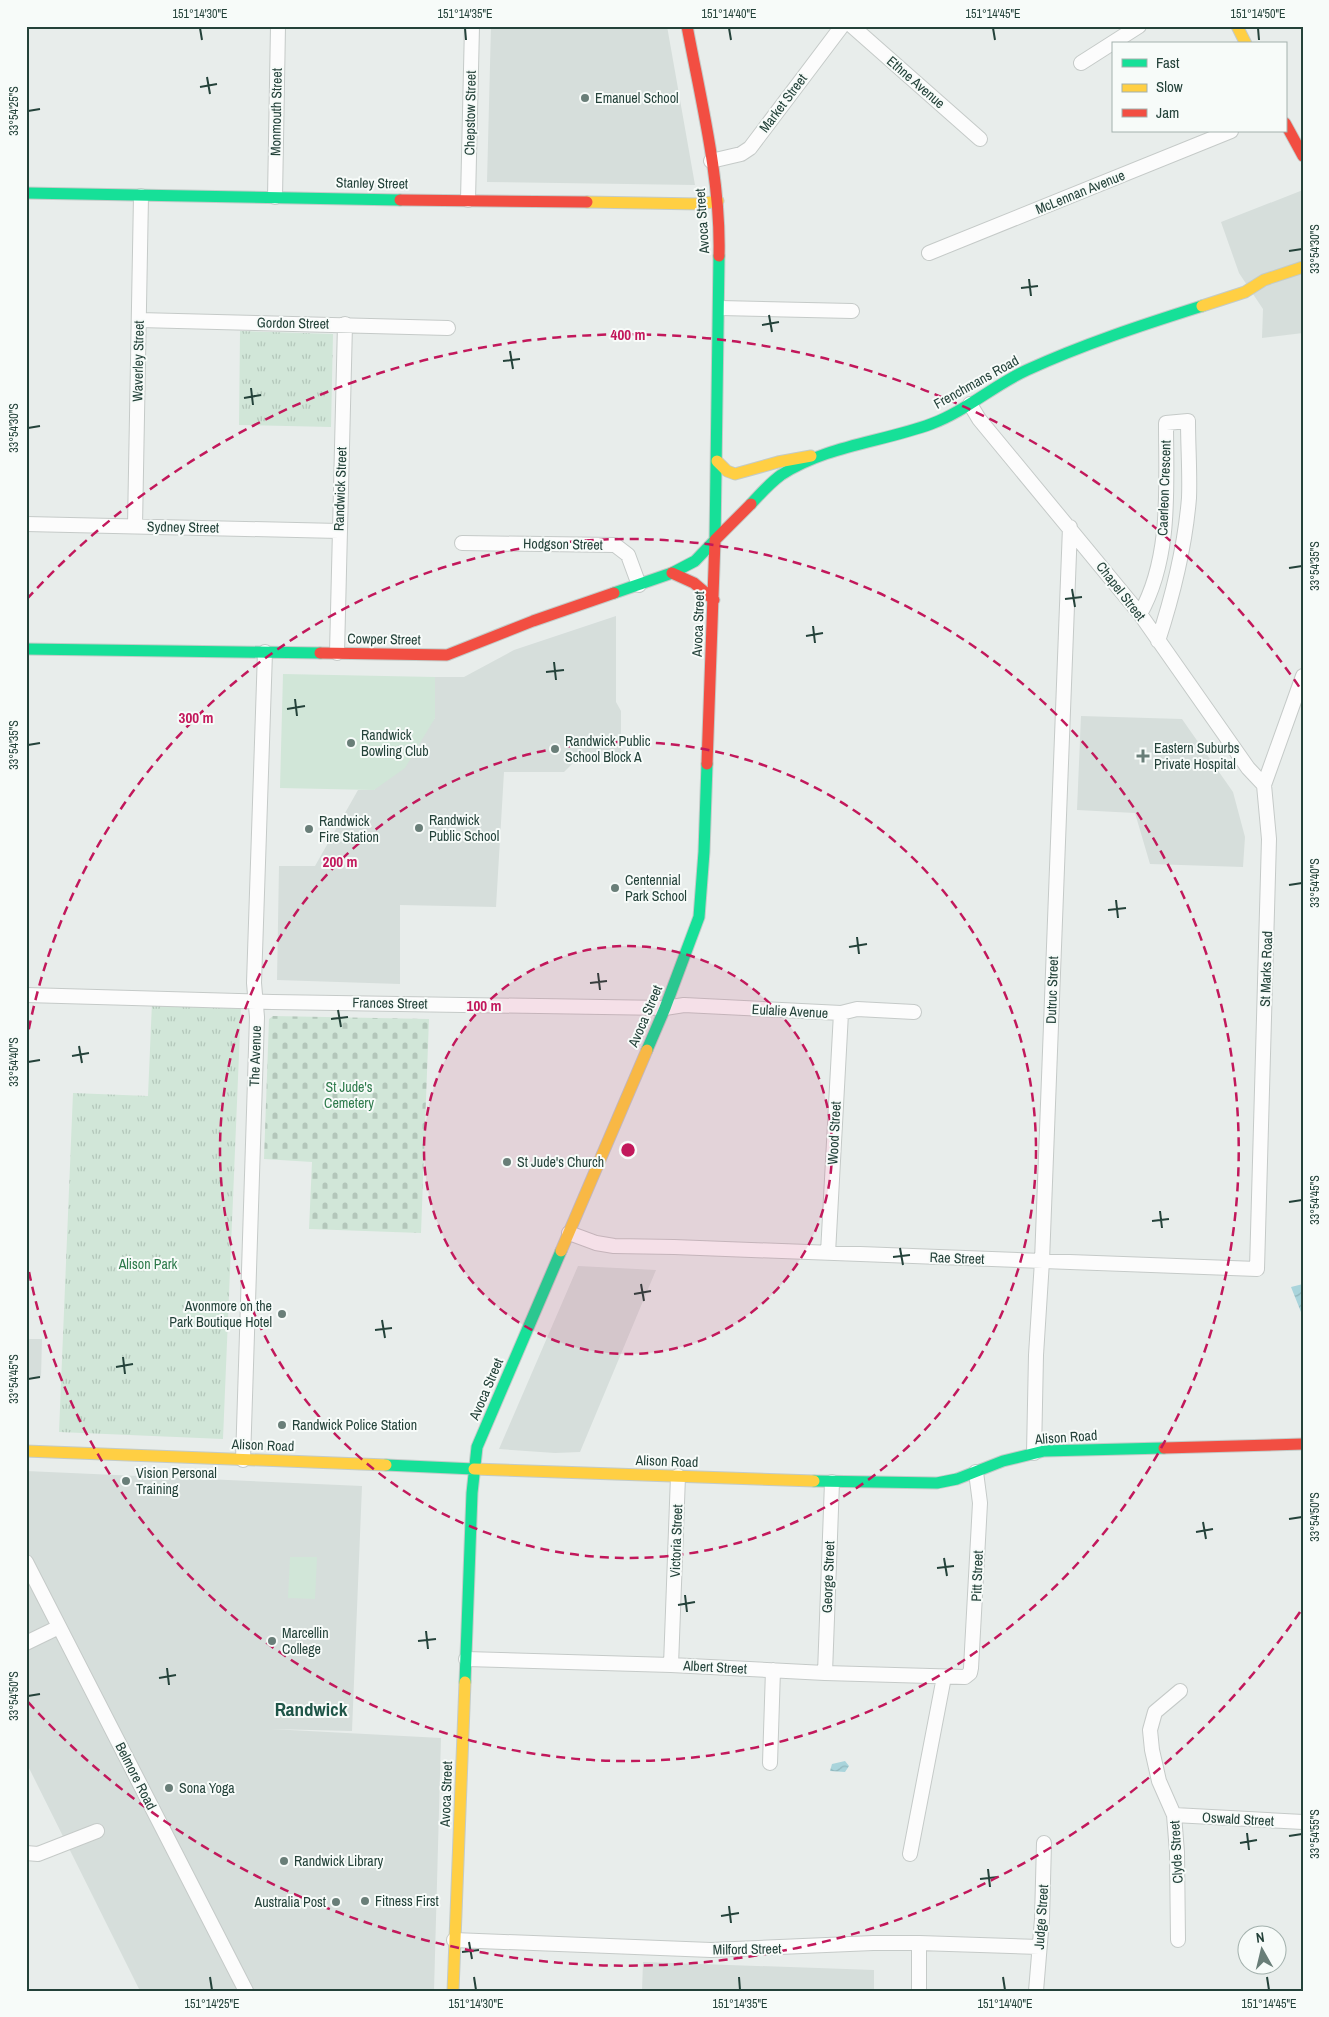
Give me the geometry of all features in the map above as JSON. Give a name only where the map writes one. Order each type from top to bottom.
[{"type":"main road","name":"Avoca Street","points":[[453,1991],[474,1469],[477,1447],[665,1008],[690,944],[701,907],[714,600],[720,224],[718,201],[687,26]]},
{"type":"main road","points":[[1237,26],[1245,42]]},
{"type":"main road","points":[[1286,125],[1303,156]]},
{"type":"main road","name":"Stanley Street","points":[[26,193],[700,204],[718,201]]},
{"type":"main road","name":"Frenchmans Road","points":[[715,540],[780,476],[807,461],[931,424],[970,404],[1024,371],[1070,351],[1119,332],[1245,292],[1264,280],[1303,267]]},
{"type":"main road","name":"Frenchmans Road","points":[[1245,292],[1268,293]]},
{"type":"main road","points":[[717,462],[727,471],[735,474],[778,462],[830,453]]},
{"type":"main road","name":"Cowper Street","points":[[26,649],[455,654],[532,621],[672,573],[695,561],[715,540]]},
{"type":"main road","points":[[672,573],[694,583],[714,600]]},
{"type":"main road","name":"Alison Road","points":[[26,1451],[832,1482],[937,1483],[957,1479],[1034,1453],[1303,1444]]},
{"type":"street","name":"Monmouth Street","points":[[274,197],[278,26]]},
{"type":"street","name":"Chepstow Street","points":[[468,200],[472,26]]},
{"type":"street","name":"Market Street","points":[[711,162],[741,154],[750,148],[842,26]]},
{"type":"street","name":"Ethne Avenue","points":[[852,26],[980,138]]},
{"type":"street","points":[[1115,42],[1139,26]]},
{"type":"street","points":[[1081,64],[1112,44]]},
{"type":"street","name":"McLennan Avenue","points":[[929,253],[1229,132]]},
{"type":"street","name":"Waverley Street","points":[[135,526],[141,196]]},
{"type":"street","points":[[720,308],[852,311]]},
{"type":"street","name":"Gordon Street","points":[[139,320],[448,328]]},
{"type":"street","name":"Randwick Street","points":[[336,653],[345,324]]},
{"type":"street","name":"Chapel Street","points":[[970,404],[979,419],[1140,614],[1248,768],[1264,785]]},
{"type":"street","name":"Caerleon Crescent","points":[[1140,614],[1149,599],[1161,554],[1166,498],[1166,423],[1188,421],[1189,496],[1186,525],[1173,593],[1158,641]]},
{"type":"street","name":"Sydney Street","points":[[26,524],[339,531]]},
{"type":"street","name":"Dutruc Street","points":[[1034,1453],[1036,1355],[1042,1261],[1070,527]]},
{"type":"street","name":"Hodgson Street","points":[[462,543],[615,545],[628,555],[639,585]]},
{"type":"street","name":"The Avenue","points":[[243,1460],[257,1017],[254,988],[255,920],[265,652]]},
{"type":"street","name":"St Marks Road","points":[[1256,1269],[1269,848],[1264,785],[1303,676]]},
{"type":"street","name":"Frances Street","points":[[26,995],[665,1008]]},
{"type":"street","name":"Eulalie Avenue","points":[[665,1008],[684,1005],[841,1014],[857,1010],[914,1012]]},
{"type":"street","name":"Wood Street","points":[[828,1253],[841,1014]]},
{"type":"street","name":"Rae Street","points":[[569,1233],[596,1244],[614,1246],[1256,1269]]},
{"type":"street","name":"Pitt Street","points":[[965,1677],[970,1673],[974,1639],[980,1503],[976,1472]]},
{"type":"street","name":"Victoria Street","points":[[671,1665],[678,1476]]},
{"type":"street","name":"George Street","points":[[825,1672],[832,1482]]},
{"type":"street","name":"Belmore Road","points":[[26,1562],[246,1991]]},
{"type":"street","points":[[26,1643],[59,1627]]},
{"type":"street","name":"Albert Street","points":[[466,1659],[965,1677]]},
{"type":"street","points":[[770,1763],[773,1670]]},
{"type":"street","points":[[910,1854],[944,1677]]},
{"type":"street","name":"Clyde Street","points":[[1178,1940],[1174,1815],[1159,1780],[1152,1750],[1150,1730],[1155,1712],[1180,1691]]},
{"type":"street","name":"Oswald Street","points":[[1174,1815],[1303,1822]]},
{"type":"street","points":[[26,1853],[38,1854],[97,1830]]},
{"type":"street","name":"Judge Street","points":[[1036,1991],[1042,1919],[1044,1844]]},
{"type":"street","name":"Milford Street","points":[[454,1940],[711,1950],[919,1943],[1039,1947]]},
{"type":"street","points":[[919,1943],[919,1991]]},
{"type":"shaded area","name":"Emanuel School","points":[[491,26],[667,26],[695,185],[487,182]]},
{"type":"shaded area","points":[[1303,190],[1303,333],[1262,338],[1263,309],[1239,273],[1221,222]]},
{"type":"shaded area","name":"Randwick Public School","points":[[616,616],[616,702],[621,711],[621,755],[580,756],[564,772],[504,772],[496,907],[400,905],[400,984],[277,980],[279,866],[315,866],[358,790],[374,790],[435,718],[435,677],[464,677],[514,650]]},
{"type":"shaded area","name":"Eastern Suburbs Private Hospital","points":[[1081,716],[1182,719],[1233,792],[1245,837],[1243,867],[1150,864],[1135,813],[1077,810]]},
{"type":"shaded area","points":[[578,1266],[656,1270],[580,1452],[555,1453],[499,1449]]},
{"type":"shaded area","points":[[26,1339],[42,1339],[41,1377],[26,1377]]},
{"type":"shaded area","points":[[26,1471],[362,1486],[352,1731],[271,1729],[441,1738],[434,1991],[140,1991],[26,1762]]},
{"type":"shaded area","points":[[643,1962],[874,1970],[874,1991],[642,1991]]},
{"type":"green space","points":[[240,331],[333,334],[331,427],[239,425]]},
{"type":"green space","name":"Randwick Bowling Club","points":[[283,674],[435,677],[435,718],[405,768],[374,790],[280,788]]},
{"type":"green space","name":"Alison Park","points":[[152,1002],[241,1006],[223,1439],[59,1432],[73,1093],[148,1096]]},
{"type":"green space","name":"St Jude's Cemetery","points":[[273,1016],[429,1019],[421,1233],[309,1229],[312,1162],[264,1159],[269,1019]]},
{"type":"green space","points":[[290,1557],[317,1557],[315,1599],[288,1598]]},
{"type":"water","points":[[1303,1284],[1303,1311],[1301,1312],[1291,1287]]},
{"type":"water","points":[[845,1761],[849,1766],[845,1772],[830,1771],[832,1764]]},
{"type":"traffic: fast","points":[[26,193],[400,200]]},
{"type":"traffic: fast","points":[[614,593],[672,573],[695,561],[715,540],[719,256]]},
{"type":"traffic: fast","points":[[751,504],[781,475],[816,457],[944,419],[1027,370],[1113,335],[1202,306]]},
{"type":"traffic: fast","points":[[26,649],[320,653]]},
{"type":"traffic: fast","points":[[647,1050],[699,917],[704,852],[707,764]]},
{"type":"traffic: fast","points":[[465,1682],[472,1493],[477,1447],[561,1251]]},
{"type":"traffic: fast","points":[[814,1481],[937,1483],[957,1479],[1003,1461],[1044,1451],[1164,1448]]},
{"type":"traffic: fast","points":[[386,1465],[474,1469]]},
{"type":"traffic: slow","points":[[1237,26],[1245,42]]},
{"type":"traffic: slow","points":[[587,202],[699,204],[718,201]]},
{"type":"traffic: slow","points":[[1202,306],[1245,292],[1264,280],[1303,267]]},
{"type":"traffic: slow","points":[[717,461],[727,471],[735,474],[778,462],[811,456]]},
{"type":"traffic: slow","points":[[561,1251],[647,1050]]},
{"type":"traffic: slow","points":[[26,1451],[386,1465]]},
{"type":"traffic: slow","points":[[474,1469],[814,1481]]},
{"type":"traffic: slow","points":[[453,1991],[465,1682]]},
{"type":"traffic: jam","points":[[687,26],[713,170],[719,227],[719,256]]},
{"type":"traffic: jam","points":[[1286,125],[1303,156]]},
{"type":"traffic: jam","points":[[400,200],[587,202]]},
{"type":"traffic: jam","points":[[707,764],[715,540],[751,504]]},
{"type":"traffic: jam","points":[[672,573],[694,583],[714,600]]},
{"type":"traffic: jam","points":[[320,653],[447,655],[533,621],[614,593]]},
{"type":"traffic: jam","points":[[1164,1448],[1303,1444]]},
{"type":"place","name":"Emanuel School","points":[[585,98]]},
{"type":"place","name":"Randwick Bowling Club","points":[[351,743]]},
{"type":"place","name":"Randwick Public School Block A","points":[[555,749]]},
{"type":"place","name":"Eastern Suburbs Private Hospital","points":[[1143,756]]},
{"type":"place","name":"Randwick Public School","points":[[419,828]]},
{"type":"place","name":"Randwick Fire Station","points":[[309,829]]},
{"type":"place","name":"Centennial Park School","points":[[615,888]]},
{"type":"place","name":"St Jude's Church","points":[[507,1162]]},
{"type":"place","name":"Avonmore on the Park Boutique Hotel","points":[[282,1314]]},
{"type":"place","name":"Randwick Police Station","points":[[282,1425]]},
{"type":"place","name":"Vision Personal Training","points":[[126,1481]]},
{"type":"place","name":"Marcellin College","points":[[272,1641]]},
{"type":"place","name":"Sona Yoga","points":[[169,1788]]},
{"type":"place","name":"Randwick Library","points":[[284,1861]]},
{"type":"place","name":"Fitness First","points":[[365,1901]]},
{"type":"place","name":"Australia Post","points":[[336,1902]]},
{"type":"district","name":"Randwick","points":[[311,1709]]}]
